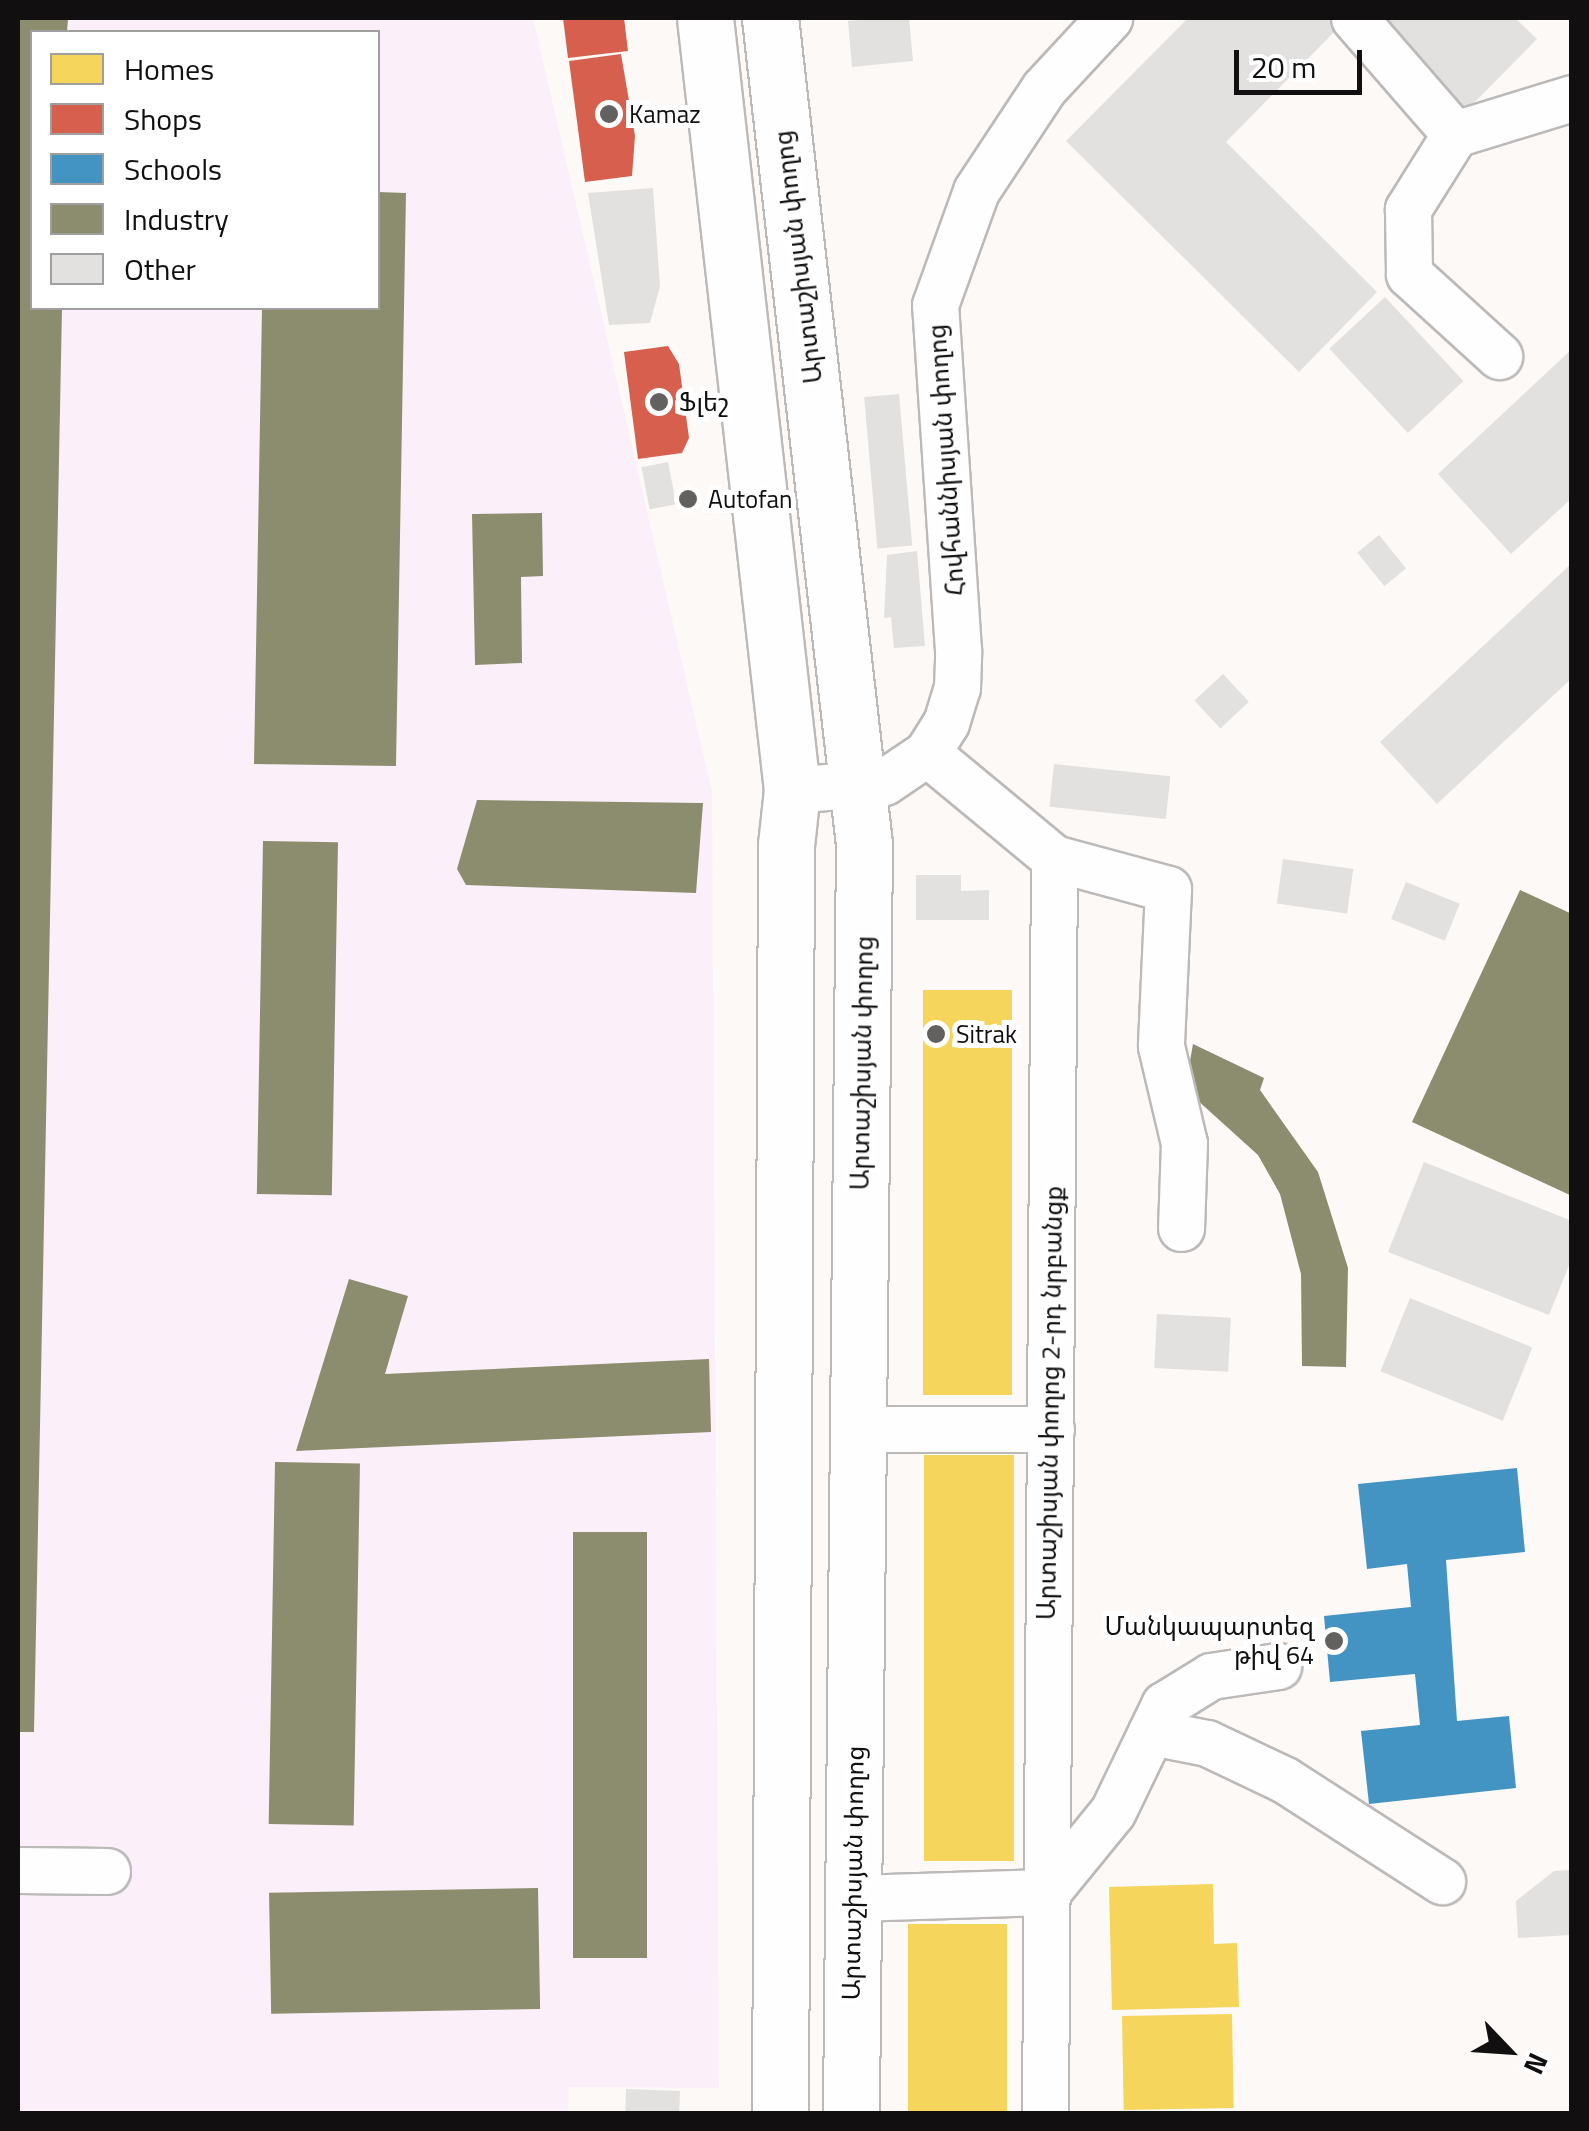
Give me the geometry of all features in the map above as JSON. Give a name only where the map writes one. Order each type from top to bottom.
[{"type":"main road","points":[[705,18],[792,790],[786,845],[780,2114]]},
{"type":"main road","name":"Արտաշիսյան փողոց","points":[[770,18],[860,788],[851,2114]]},
{"type":"street","name":"Հովհաննիսյան փողոց","points":[[927,754],[957,688],[958,650],[935,305],[976,191],[1044,88],[1110,18]]},
{"type":"street","points":[[1354,18],[1455,134]]},
{"type":"street","points":[[1499,356],[1408,274],[1408,209],[1455,134],[1572,98]]},
{"type":"street","points":[[792,790],[860,788],[884,782],[927,754],[1054,858],[1168,889],[1161,1046],[1184,1142],[1180,1228]]},
{"type":"street","name":"Արտաշիսյան փողոց 2-րդ նրբանցք","points":[[1046,2114],[1054,858]]},
{"type":"street","points":[[858,1429],[1051,1428]]},
{"type":"street","points":[[853,1898],[1047,1892],[1112,1812],[1164,1705],[1180,1690],[1211,1676],[1278,1666]]},
{"type":"street","points":[[1151,1732],[1207,1743],[1285,1780],[1442,1881]]},
{"type":"street","points":[[18,1870],[107,1872]]},
{"type":"shaded area","points":[[18,18],[533,18],[712,792],[719,2088],[569,2087],[568,2114],[18,2113]]},
{"type":"building: Homes","points":[[923,990],[1012,990],[1012,1395],[923,1395]]},
{"type":"building: Homes","points":[[924,1455],[1014,1455],[1014,1861],[924,1861]]},
{"type":"building: Homes","points":[[1213,1884],[1214,1944],[1237,1943],[1239,2007],[1112,2010],[1109,1887]]},
{"type":"building: Homes","points":[[908,1924],[1007,1924],[1007,2114],[908,2114]]},
{"type":"building: Homes","points":[[1232,2014],[1234,2108],[1124,2110],[1122,2016]]},
{"type":"building: Shops","points":[[563,18],[624,18],[628,51],[568,58]]},
{"type":"building: Shops","points":[[621,54],[635,136],[632,176],[585,182],[569,61]]},
{"type":"building: Shops","points":[[668,346],[679,364],[689,438],[682,453],[638,459],[624,352]]},
{"type":"building: Schools","points":[[1517,1468],[1525,1552],[1446,1560],[1457,1721],[1509,1716],[1516,1788],[1369,1804],[1361,1731],[1420,1725],[1415,1674],[1330,1682],[1324,1616],[1411,1607],[1407,1564],[1367,1569],[1358,1484]]},
{"type":"building: Industry","points":[[18,18],[68,18],[67,30],[30,30],[30,310],[62,310],[34,1732],[18,1732]]},
{"type":"building: Industry","points":[[380,192],[406,193],[396,766],[254,764],[262,310],[380,310]]},
{"type":"building: Industry","points":[[542,513],[543,576],[521,577],[522,663],[475,665],[472,514]]},
{"type":"building: Industry","points":[[477,800],[703,803],[696,893],[466,885],[457,869]]},
{"type":"building: Industry","points":[[263,841],[338,842],[332,1195],[257,1194]]},
{"type":"building: Industry","points":[[1520,890],[1572,914],[1572,1196],[1412,1122]]},
{"type":"building: Industry","points":[[1193,1044],[1264,1078],[1260,1090],[1318,1172],[1348,1268],[1346,1367],[1302,1366],[1301,1274],[1280,1194],[1258,1155],[1185,1089]]},
{"type":"building: Industry","points":[[349,1279],[408,1296],[385,1374],[709,1359],[711,1432],[296,1451]]},
{"type":"building: Industry","points":[[275,1462],[360,1463],[354,1825],[269,1824]]},
{"type":"building: Industry","points":[[573,1532],[647,1532],[647,1958],[573,1958]]},
{"type":"building: Industry","points":[[538,1888],[540,2009],[271,2014],[269,1893]]},
{"type":"building: Other","points":[[909,18],[913,61],[852,67],[848,21]]},
{"type":"building: Other","points":[[1188,18],[1335,18],[1342,24],[1226,142],[1377,292],[1299,372],[1066,141]]},
{"type":"building: Other","points":[[1361,18],[1515,18],[1537,39],[1461,116]]},
{"type":"building: Other","points":[[653,188],[660,286],[650,323],[609,325],[588,193]]},
{"type":"building: Other","points":[[1385,297],[1463,381],[1408,433],[1329,349]]},
{"type":"building: Other","points":[[1572,349],[1572,498],[1511,554],[1438,474]]},
{"type":"building: Other","points":[[899,394],[912,545],[877,548],[864,397]]},
{"type":"building: Other","points":[[668,462],[676,504],[650,509],[641,467]]},
{"type":"building: Other","points":[[1379,535],[1406,568],[1384,586],[1357,553]]},
{"type":"building: Other","points":[[917,551],[925,646],[894,648],[891,617],[884,618],[887,555]]},
{"type":"building: Other","points":[[1572,563],[1572,678],[1437,804],[1380,742]]},
{"type":"building: Other","points":[[1223,674],[1249,702],[1220,728],[1194,701]]},
{"type":"building: Other","points":[[1054,764],[1170,776],[1166,819],[1050,807]]},
{"type":"building: Other","points":[[1283,859],[1353,869],[1347,913],[1277,904]]},
{"type":"building: Other","points":[[916,875],[961,875],[961,891],[989,890],[989,920],[916,920]]},
{"type":"building: Other","points":[[1406,882],[1460,904],[1445,941],[1391,919]]},
{"type":"building: Other","points":[[1424,1162],[1572,1221],[1572,1258],[1549,1315],[1388,1252]]},
{"type":"building: Other","points":[[1410,1298],[1532,1347],[1503,1421],[1380,1371]]},
{"type":"building: Other","points":[[1157,1314],[1231,1318],[1228,1372],[1154,1368]]},
{"type":"building: Other","points":[[1572,1870],[1572,1935],[1518,1938],[1516,1901],[1554,1871]]},
{"type":"building: Other","points":[[626,2089],[680,2091],[679,2114],[625,2114]]},
{"type":"place","name":"Kamaz","points":[[609,114]]},
{"type":"place","name":"Ֆլեշ","points":[[659,402]]},
{"type":"place","name":"Autofan","points":[[688,499]]},
{"type":"place","name":"Sitrak","points":[[936,1034]]},
{"type":"place","name":"Մանկապարտեզ թիվ 64","points":[[1334,1641]]}]
